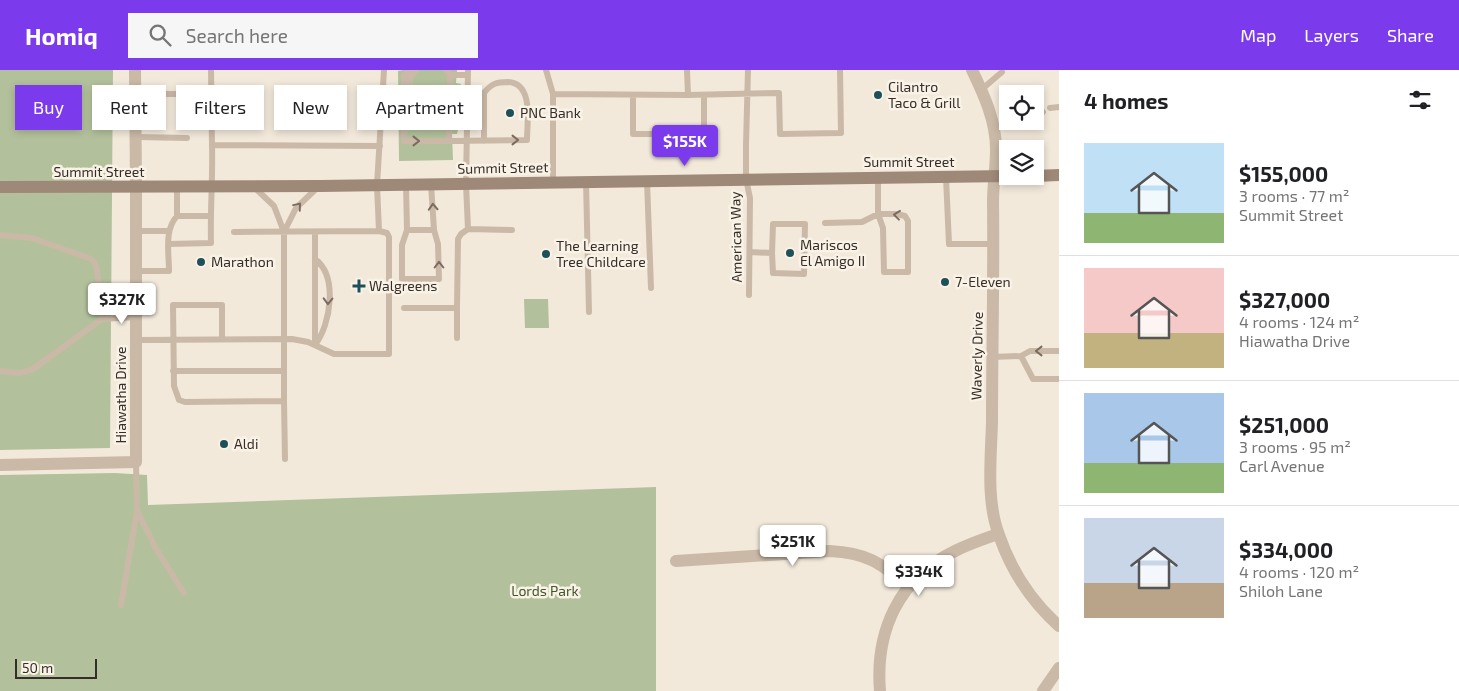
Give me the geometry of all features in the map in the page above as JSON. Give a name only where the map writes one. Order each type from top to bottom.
[{"type":"main road","points":[[1044,176],[1059,175]]},
{"type":"main road","name":"Summit Street","points":[[0,187],[253,187],[999,176]]},
{"type":"street","name":"Hiawatha Drive","points":[[135,70],[135,85]]},
{"type":"street","name":"Waverly Drive","points":[[972,70],[994,128],[996,150],[994,176],[991,484],[998,534],[1014,569],[1030,594],[1047,616],[1059,626]]},
{"type":"street","name":"Hiawatha Drive","points":[[136,130],[136,462]]},
{"type":"street","points":[[0,465],[136,462]]},
{"type":"street","points":[[880,691],[880,653],[883,637],[896,606],[910,586],[928,567],[939,560],[955,551],[998,534]]},
{"type":"street","points":[[676,561],[830,551],[851,552],[880,564],[910,586]]},
{"type":"street","points":[[1043,691],[1059,668]]},
{"type":"lane","points":[[169,244],[211,243],[211,70]]},
{"type":"lane","points":[[379,231],[377,185],[384,70]]},
{"type":"lane","points":[[408,70],[404,75],[404,140],[467,141],[484,141],[527,140],[527,97],[518,85],[512,82],[498,82],[490,86],[484,93],[484,141]]},
{"type":"lane","points":[[404,133],[410,122],[410,77],[416,70]]},
{"type":"lane","points":[[546,70],[553,94],[553,182]]},
{"type":"lane","points":[[687,70],[688,95]]},
{"type":"lane","name":"American Way","points":[[748,70],[746,179],[750,198],[749,295]]},
{"type":"lane","points":[[553,94],[779,94],[780,134],[841,133],[840,70]]},
{"type":"lane","points":[[450,140],[448,72],[468,72],[468,85]]},
{"type":"lane","points":[[981,90],[1002,72]]},
{"type":"lane","points":[[633,95],[633,134],[704,134],[704,95]]},
{"type":"lane","points":[[1050,108],[1059,107]]},
{"type":"lane","points":[[994,128],[999,127]]},
{"type":"lane","points":[[467,130],[466,184],[468,229]]},
{"type":"lane","points":[[136,137],[187,138]]},
{"type":"lane","points":[[212,145],[380,146]]},
{"type":"lane","points":[[825,223],[862,222],[878,214],[901,214],[908,220],[908,272],[884,272],[883,228],[878,214],[878,177]]},
{"type":"lane","points":[[946,177],[948,244],[994,244]]},
{"type":"lane","points":[[586,181],[589,312]]},
{"type":"lane","points":[[647,181],[651,288]]},
{"type":"lane","points":[[406,185],[407,230],[402,245],[402,279],[439,279],[438,244],[434,230],[432,184]]},
{"type":"lane","points":[[284,232],[296,208],[320,186]]},
{"type":"lane","points":[[136,272],[169,271],[169,231],[172,223],[178,216],[177,187]]},
{"type":"lane","points":[[253,187],[274,206],[284,232],[285,459]]},
{"type":"lane","points":[[178,216],[210,216]]},
{"type":"lane","points":[[773,224],[805,224],[804,274],[772,273],[772,253],[773,224]]},
{"type":"lane","points":[[457,338],[458,239],[468,229],[512,230]]},
{"type":"lane","points":[[407,230],[434,230]]},
{"type":"lane","points":[[136,231],[169,231]]},
{"type":"lane","points":[[136,340],[284,339],[304,341],[334,354],[389,354],[389,238],[387,233],[379,231],[234,232]]},
{"type":"lane","points":[[315,232],[315,345]]},
{"type":"lane","points":[[0,235],[32,238],[91,259],[95,263],[97,270],[103,318]]},
{"type":"lane","points":[[750,252],[772,253]]},
{"type":"lane","points":[[315,259],[325,271],[328,282],[328,298],[327,320],[321,337],[315,345]]},
{"type":"lane","points":[[222,339],[222,305],[172,305],[174,390],[178,398],[182,402],[284,401]]},
{"type":"lane","points":[[404,308],[457,308]]},
{"type":"lane","points":[[0,371],[20,373],[33,369],[103,318],[136,318]]},
{"type":"lane","points":[[992,357],[1021,356],[1030,351],[1059,351]]},
{"type":"lane","points":[[1021,356],[1033,379],[1059,379]]},
{"type":"lane","points":[[173,371],[284,371]]},
{"type":"lane","name":"Hiawatha Drive","points":[[121,605],[137,511],[136,462]]},
{"type":"lane","name":"Hiawatha Drive","points":[[137,511],[155,547],[184,593]]},
{"type":"green space","points":[[0,70],[113,70],[113,85],[92,85],[92,130],[113,130],[110,448],[0,450]]},
{"type":"green space","points":[[457,70],[456,83],[461,85],[398,85],[398,71]]},
{"type":"green space","points":[[399,130],[458,130],[457,134],[452,134],[453,160],[399,161]]},
{"type":"green space","points":[[524,299],[548,299],[549,328],[525,328]]},
{"type":"green space","name":"Lords Park","points":[[115,473],[147,475],[148,505],[656,487],[656,691],[0,691],[0,475]]},
{"type":"place","name":"Cilantro Taco & Grill","points":[[878,95]]},
{"type":"place","name":"PNC Bank","points":[[510,113]]},
{"type":"place","name":"Mariscos El Amigo II","points":[[790,253]]},
{"type":"place","name":"The Learning Tree Childcare","points":[[546,254]]},
{"type":"place","name":"Marathon","points":[[201,262]]},
{"type":"place","name":"7-Eleven","points":[[945,282]]},
{"type":"place","name":"Walgreens","points":[[359,286]]},
{"type":"place","name":"Aldi","points":[[224,444]]}]
